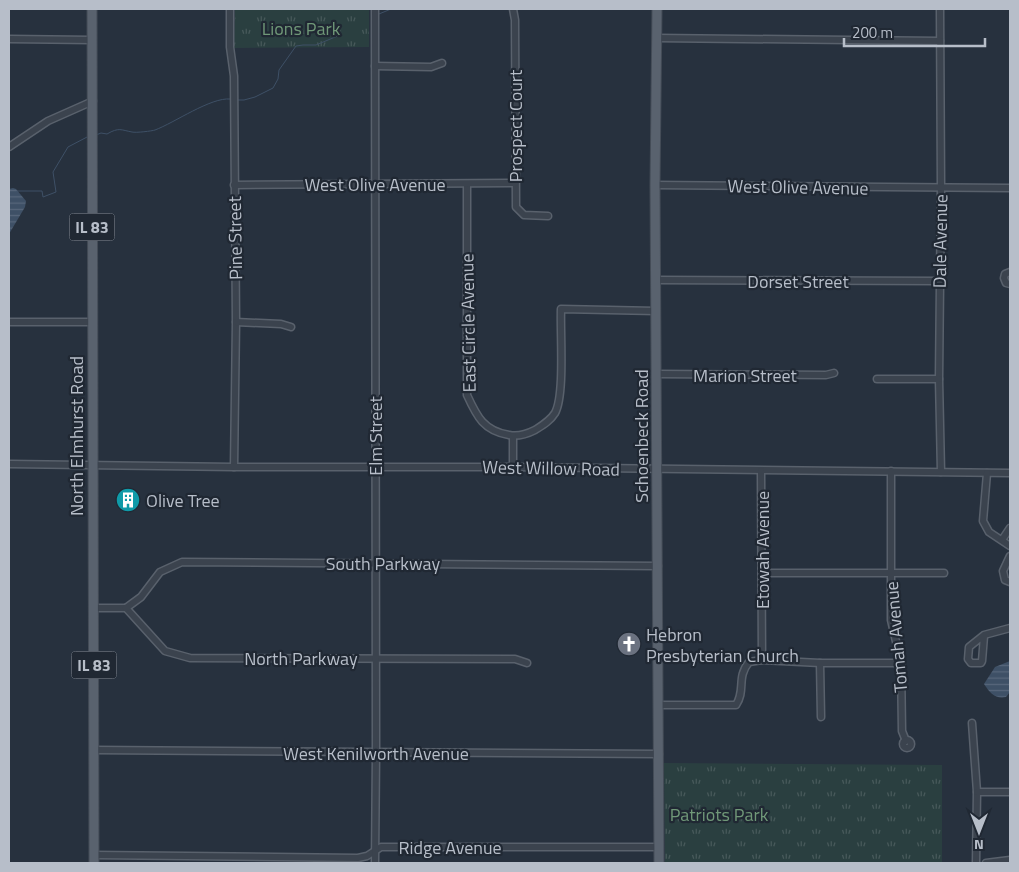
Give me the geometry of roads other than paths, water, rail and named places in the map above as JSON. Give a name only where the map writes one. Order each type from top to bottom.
[{"type":"main road","name":"North Elmhurst Road","points":[[92,9],[94,859]]},
{"type":"main road","name":"Schoenbeck Road","points":[[657,9],[655,185],[659,863]]},
{"type":"street","name":"Pine Street","points":[[230,9],[230,47],[234,76],[236,322],[234,467]]},
{"type":"street","name":"Elm Street","points":[[375,9],[375,863]]},
{"type":"street","name":"Prospect Court","points":[[513,9],[515,20],[516,207],[524,215],[548,216]]},
{"type":"street","name":"Dale Avenue","points":[[940,9],[939,378],[941,472]]},
{"type":"street","points":[[657,38],[940,41]]},
{"type":"street","points":[[9,39],[92,40]]},
{"type":"street","points":[[375,66],[431,67],[442,63]]},
{"type":"street","points":[[9,147],[48,121],[93,101]]},
{"type":"street","name":"West Olive Avenue","points":[[234,185],[515,183]]},
{"type":"street","name":"East Circle Avenue","points":[[467,184],[467,395],[475,413],[484,424],[496,433],[513,436]]},
{"type":"street","name":"West Olive Avenue","points":[[655,185],[1010,188]]},
{"type":"street","points":[[1010,272],[1005,274],[1004,278],[1005,282],[1010,284]]},
{"type":"street","name":"Dorset Street","points":[[656,280],[939,281]]},
{"type":"street","points":[[513,467],[513,436],[528,434],[547,423],[555,412],[560,394],[561,309],[656,310]]},
{"type":"street","points":[[9,322],[92,322]]},
{"type":"street","points":[[236,322],[281,324],[291,327]]},
{"type":"street","name":"Marion Street","points":[[657,374],[826,375],[834,373]]},
{"type":"street","points":[[877,379],[939,378]]},
{"type":"street","name":"West Willow Road","points":[[9,464],[234,467],[513,467],[1010,473]]},
{"type":"street","name":"Etowah Avenue","points":[[761,470],[762,660]]},
{"type":"street","name":"Tomah Avenue","points":[[891,471],[891,620],[901,663],[902,731],[906,741]]},
{"type":"street","points":[[987,473],[983,521],[989,532],[1010,546]]},
{"type":"street","points":[[1002,540],[1010,528]]},
{"type":"street","points":[[1010,556],[1002,572],[1004,580],[1010,582]]},
{"type":"street","name":"South Parkway","points":[[126,608],[141,597],[160,572],[182,562],[658,566]]},
{"type":"street","points":[[762,572],[944,573]]},
{"type":"street","points":[[94,608],[126,608]]},
{"type":"street","name":"North Parkway","points":[[126,608],[166,651],[190,658],[515,659],[527,663]]},
{"type":"street","points":[[984,636],[1010,628]]},
{"type":"street","points":[[659,705],[736,705],[741,698],[742,670],[749,662],[762,660],[820,663],[901,663]]},
{"type":"street","points":[[820,663],[821,717]]},
{"type":"street","points":[[972,722],[977,792],[976,863]]},
{"type":"street","name":"West Kenilworth Avenue","points":[[94,750],[659,754]]},
{"type":"street","points":[[977,792],[1010,792]]},
{"type":"street","name":"Ridge Avenue","points":[[94,859],[358,858],[367,856],[381,847],[659,847]]},
{"type":"street","points":[[986,863],[1010,860]]},
{"type":"water","points":[[13,188],[26,201],[25,207],[9,234],[9,189]]},
{"type":"water","points":[[1010,661],[1010,692],[1006,697],[996,696],[984,684],[995,667]]},
{"type":"waterway","points":[[379,14],[391,9]]},
{"type":"waterway","points":[[238,100],[255,97],[273,88],[278,79],[279,70],[296,46],[316,45],[340,35]]},
{"type":"waterway","points":[[96,135],[101,133],[107,134],[117,130],[134,132],[155,130],[203,106],[222,99],[230,99]]},
{"type":"waterway","points":[[17,191],[42,191],[43,197],[56,192],[53,172],[68,147],[89,136]]},
{"type":"place","name":"Olive Tree","points":[[128,500]]},
{"type":"place","name":"Hebron Presbyterian Church","points":[[629,644]]},
{"type":"park label","name":"Lions Park","points":[[301,28]]},
{"type":"park label","name":"Patriots Park","points":[[719,814]]}]
